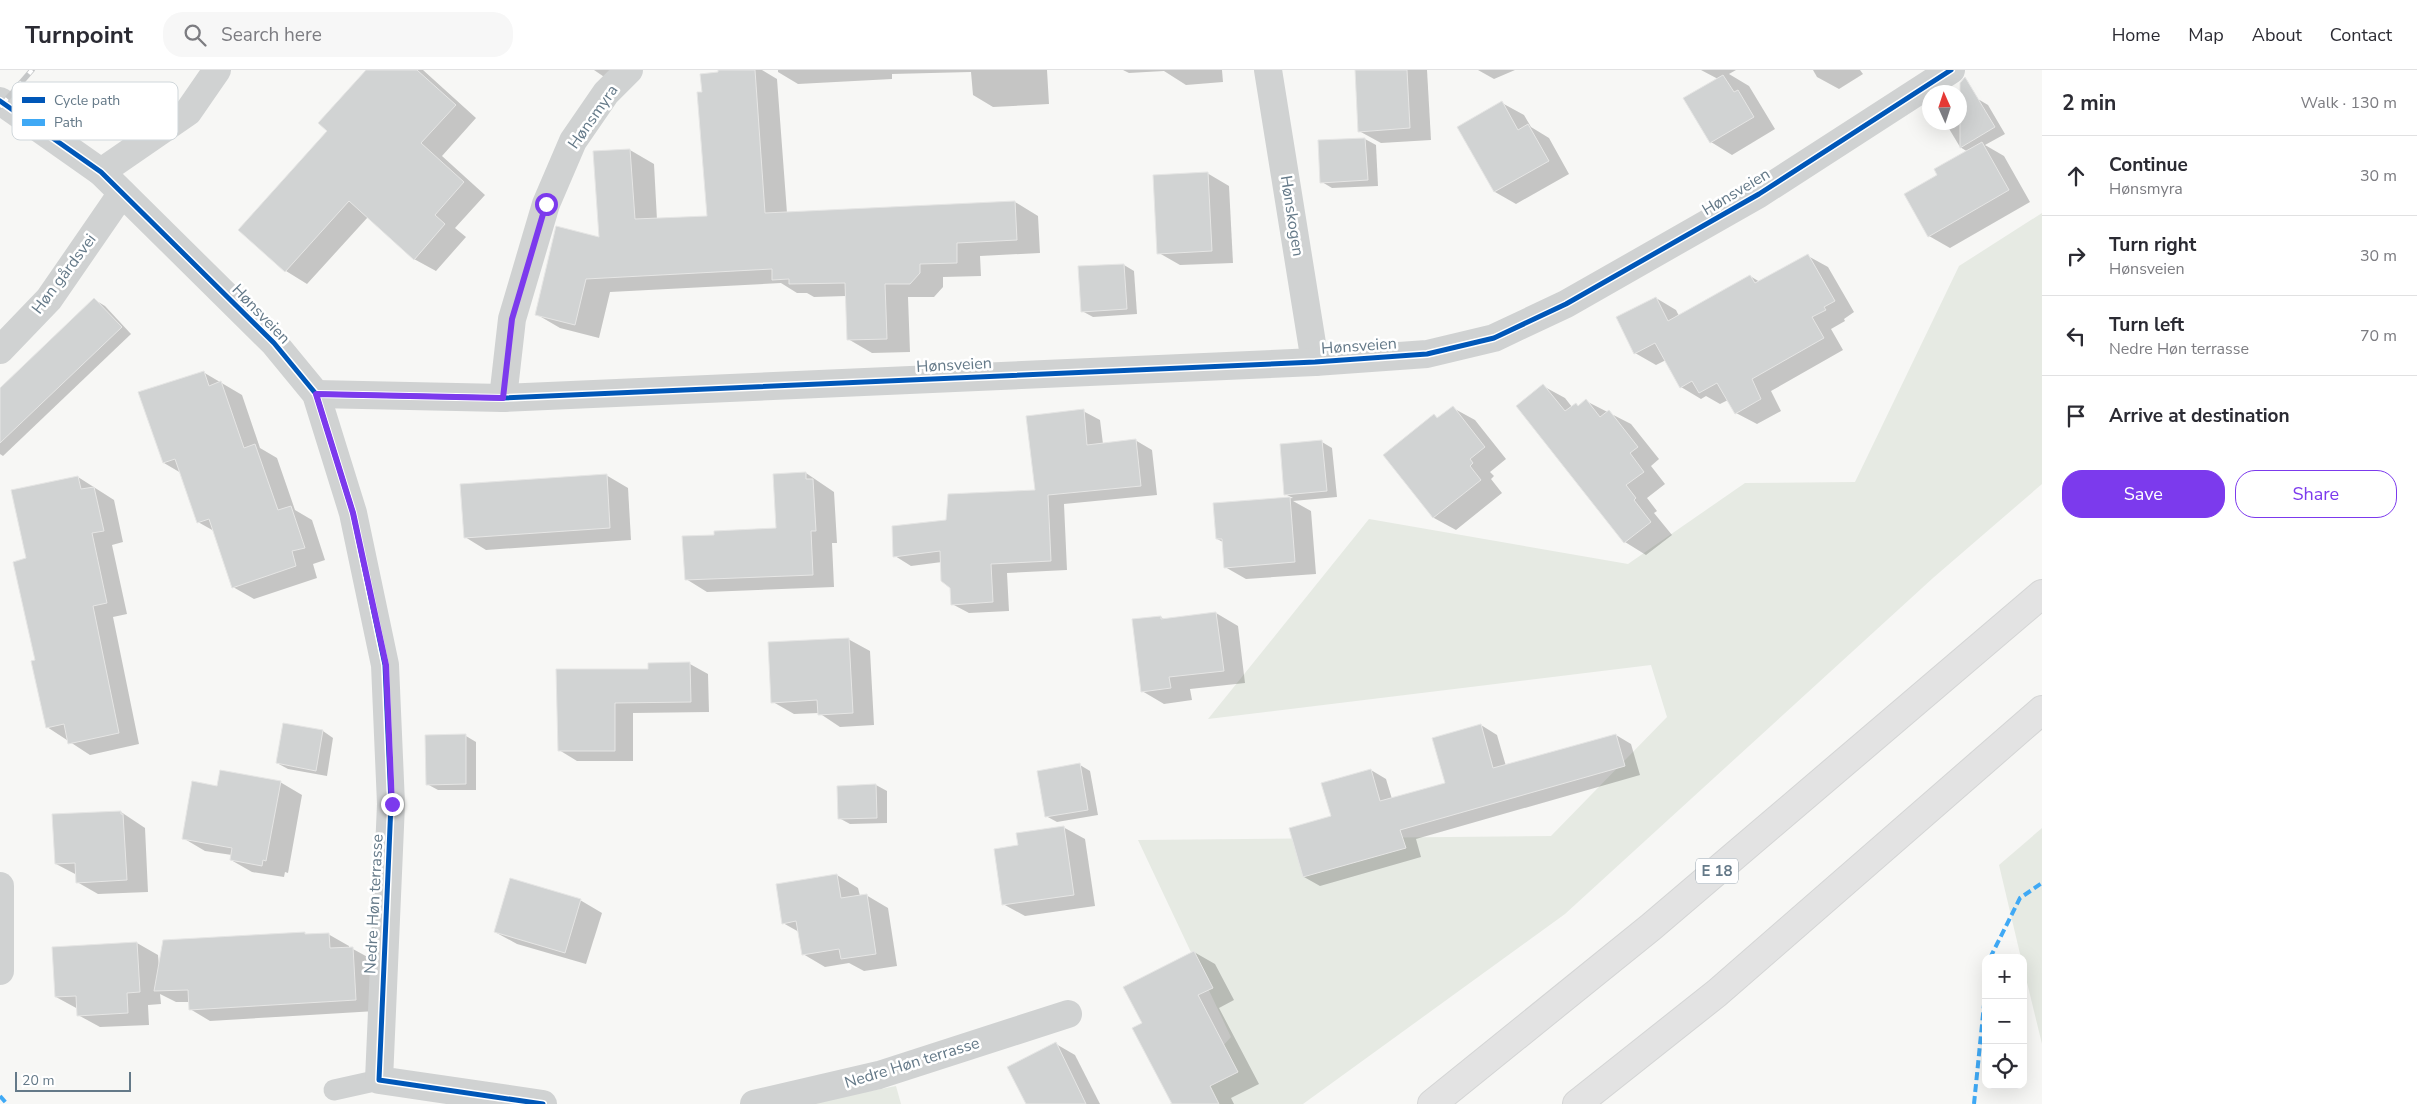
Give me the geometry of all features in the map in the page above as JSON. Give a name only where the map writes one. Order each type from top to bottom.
[{"type":"highway","name":"E 18","points":[[1432,1104],[1651,927],[2042,594]]},
{"type":"highway","points":[[1577,1104],[1718,992],[2042,710]]},
{"type":"street","points":[[178,119],[188,112],[217,70]]},
{"type":"street","name":"Hønsmyra","points":[[503,398],[512,319],[546,204],[573,141],[606,93],[629,70]]},
{"type":"street","name":"Hønskogen","points":[[1268,70],[1315,362]]},
{"type":"street","name":"Hønsveien","points":[[55,140],[101,172],[274,343],[316,394],[503,398],[1315,362],[1427,354],[1494,338],[1566,304],[1759,194],[1951,70]]},
{"type":"street","name":"Hønsveien","points":[[0,101],[12,109]]},
{"type":"street","points":[[101,172],[147,140]]},
{"type":"street","name":"Høn gårdsvei","points":[[0,350],[49,300],[122,193]]},
{"type":"street","name":"Nedre Høn terrasse","points":[[316,394],[353,513],[386,665],[392,804],[379,1080]]},
{"type":"street","points":[[0,886],[0,972]]},
{"type":"street","name":"Nedre Høn terrasse","points":[[754,1104],[879,1075],[1068,1014]]},
{"type":"street","points":[[379,1080],[543,1104]]},
{"type":"lane","points":[[334,1090],[379,1080]]},
{"type":"shaded area","points":[[2042,213],[2042,484],[1933,578],[1565,914],[1303,1104],[1170,1104],[1231,1037],[1138,840],[1551,836],[1667,717],[1651,665],[1208,719],[1369,519],[1628,564],[1745,483],[1855,482],[1959,266]]},
{"type":"shaded area","points":[[2042,828],[2042,1044],[2027,982],[2027,954],[2020,954],[1999,865]]},
{"type":"shaded area","points":[[896,1086],[901,1104],[804,1104]]},
{"type":"building","points":[[366,70],[417,70],[456,105],[421,143],[464,182],[435,215],[445,224],[414,260],[349,201],[285,272],[238,230],[327,131],[318,123]]},
{"type":"building","points":[[718,70],[755,70],[765,213],[1015,201],[1017,240],[957,243],[957,263],[920,264],[920,273],[910,284],[885,284],[887,339],[847,340],[845,283],[789,284],[789,279],[772,280],[772,269],[586,279],[575,325],[535,315],[556,226],[599,237],[593,151],[630,149],[635,219],[707,216],[697,92],[702,92],[700,74],[718,72]]},
{"type":"building","points":[[1355,70],[1407,70],[1410,128],[1358,132]]},
{"type":"building","points":[[1723,75],[1734,92],[1738,90],[1754,117],[1710,143],[1683,98]]},
{"type":"building","points":[[1965,77],[1995,127],[1960,148],[1960,130],[1967,130],[1967,85],[1960,85]]},
{"type":"building","points":[[1502,101],[1518,130],[1528,124],[1549,161],[1494,192],[1457,127]]},
{"type":"building","points":[[1365,138],[1368,180],[1320,183],[1318,140]]},
{"type":"building","points":[[1982,142],[2009,190],[1928,237],[1904,194],[1937,175],[1934,169]]},
{"type":"building","points":[[1208,172],[1212,251],[1157,254],[1153,175]]},
{"type":"building","points":[[1808,254],[1835,301],[1824,307],[1826,310],[1812,317],[1824,338],[1752,379],[1761,399],[1735,414],[1717,383],[1699,393],[1692,381],[1680,388],[1655,343],[1634,354],[1616,317],[1656,297],[1668,321],[1750,275],[1755,283]]},
{"type":"building","points":[[1124,264],[1127,309],[1081,312],[1078,266]]},
{"type":"building","points":[[94,298],[122,327],[0,443],[0,388]]},
{"type":"building","points":[[204,371],[209,386],[221,381],[244,448],[255,444],[278,510],[291,506],[305,548],[292,551],[296,566],[232,588],[209,519],[197,523],[175,459],[163,463],[138,392]]},
{"type":"building","points":[[1543,384],[1565,411],[1576,403],[1578,406],[1586,399],[1600,417],[1609,410],[1638,447],[1630,453],[1644,472],[1626,485],[1636,498],[1634,500],[1651,522],[1624,543],[1516,406]]},
{"type":"building","points":[[1453,406],[1485,447],[1470,459],[1473,463],[1470,466],[1481,480],[1433,518],[1383,455],[1434,414],[1437,418]]},
{"type":"building","points":[[1084,409],[1087,445],[1136,439],[1141,486],[1048,495],[1051,561],[991,564],[993,602],[951,605],[950,588],[941,581],[940,551],[893,557],[892,526],[946,520],[948,494],[1035,490],[1026,416]]},
{"type":"building","points":[[1322,440],[1327,491],[1284,495],[1280,444]]},
{"type":"building","points":[[806,472],[806,479],[813,479],[816,531],[811,531],[813,575],[685,580],[682,536],[714,535],[714,531],[776,528],[773,474]]},
{"type":"building","points":[[607,474],[610,528],[464,538],[460,484]]},
{"type":"building","points":[[78,476],[81,489],[94,487],[104,531],[92,533],[107,603],[93,606],[119,733],[68,744],[64,724],[46,728],[31,661],[35,660],[13,562],[26,558],[11,490]]},
{"type":"building","points":[[1290,497],[1295,562],[1224,568],[1222,539],[1216,539],[1213,503]]},
{"type":"building","points":[[1216,612],[1224,671],[1169,677],[1171,688],[1141,692],[1132,619],[1161,616],[1161,619]]},
{"type":"building","points":[[849,638],[853,713],[818,715],[817,700],[771,703],[768,642]]},
{"type":"building","points":[[690,662],[691,702],[615,703],[615,751],[558,751],[556,669],[648,669],[648,663]]},
{"type":"building","points":[[283,723],[323,730],[316,771],[276,763]]},
{"type":"building","points":[[1481,724],[1493,768],[1616,734],[1625,766],[1400,830],[1406,848],[1303,877],[1289,828],[1331,816],[1321,783],[1371,769],[1380,801],[1445,783],[1432,738]]},
{"type":"building","points":[[466,734],[466,784],[426,785],[425,735]]},
{"type":"building","points":[[1080,763],[1088,810],[1045,817],[1037,771]]},
{"type":"building","points":[[220,770],[281,781],[266,861],[263,860],[262,866],[230,860],[232,848],[182,839],[192,781],[217,786]]},
{"type":"building","points":[[876,784],[877,818],[838,819],[837,786]]},
{"type":"building","points":[[121,811],[121,814],[123,814],[127,880],[76,883],[75,863],[55,864],[52,814]]},
{"type":"building","points":[[1064,826],[1074,895],[1002,905],[994,849],[1018,845],[1016,833]]},
{"type":"building","points":[[837,874],[841,898],[867,894],[876,954],[841,959],[839,949],[802,955],[796,921],[782,924],[776,884]]},
{"type":"building","points":[[510,878],[581,899],[565,953],[494,932]]},
{"type":"building","points":[[305,932],[305,934],[329,933],[330,948],[353,947],[356,1000],[189,1010],[188,990],[154,991],[163,940]]},
{"type":"building","points":[[137,942],[140,992],[127,993],[128,1013],[77,1016],[76,996],[55,997],[52,947]]},
{"type":"building","points":[[1194,951],[1213,988],[1198,995],[1238,1072],[1210,1086],[1219,1104],[1172,1104],[1132,1028],[1142,1023],[1123,987]]},
{"type":"building","points":[[1056,1042],[1086,1104],[1026,1104],[1007,1067]]},
{"type":"railway","points":[[22,82],[32,70]]},
{"type":"railway","points":[[0,107],[12,93]]},
{"type":"marked path","points":[[1992,954],[2020,898],[2042,883]]},
{"type":"marked path","points":[[1974,1104],[1985,999]]},
{"type":"marked path","points":[[0,1096],[7,1104]]},
{"type":"cycle path","points":[[316,394],[503,398],[1315,362],[1427,354],[1494,338],[1566,304],[1759,194],[1951,70]]},
{"type":"cycle path","points":[[0,101],[12,109]]},
{"type":"cycle path","points":[[55,140],[101,172],[274,343],[316,394],[353,513],[385,665],[391,804],[379,1080],[543,1104]]},
{"type":"route","points":[[392,804],[386,665],[353,513],[316,394],[503,398],[512,319],[546,204]]}]
